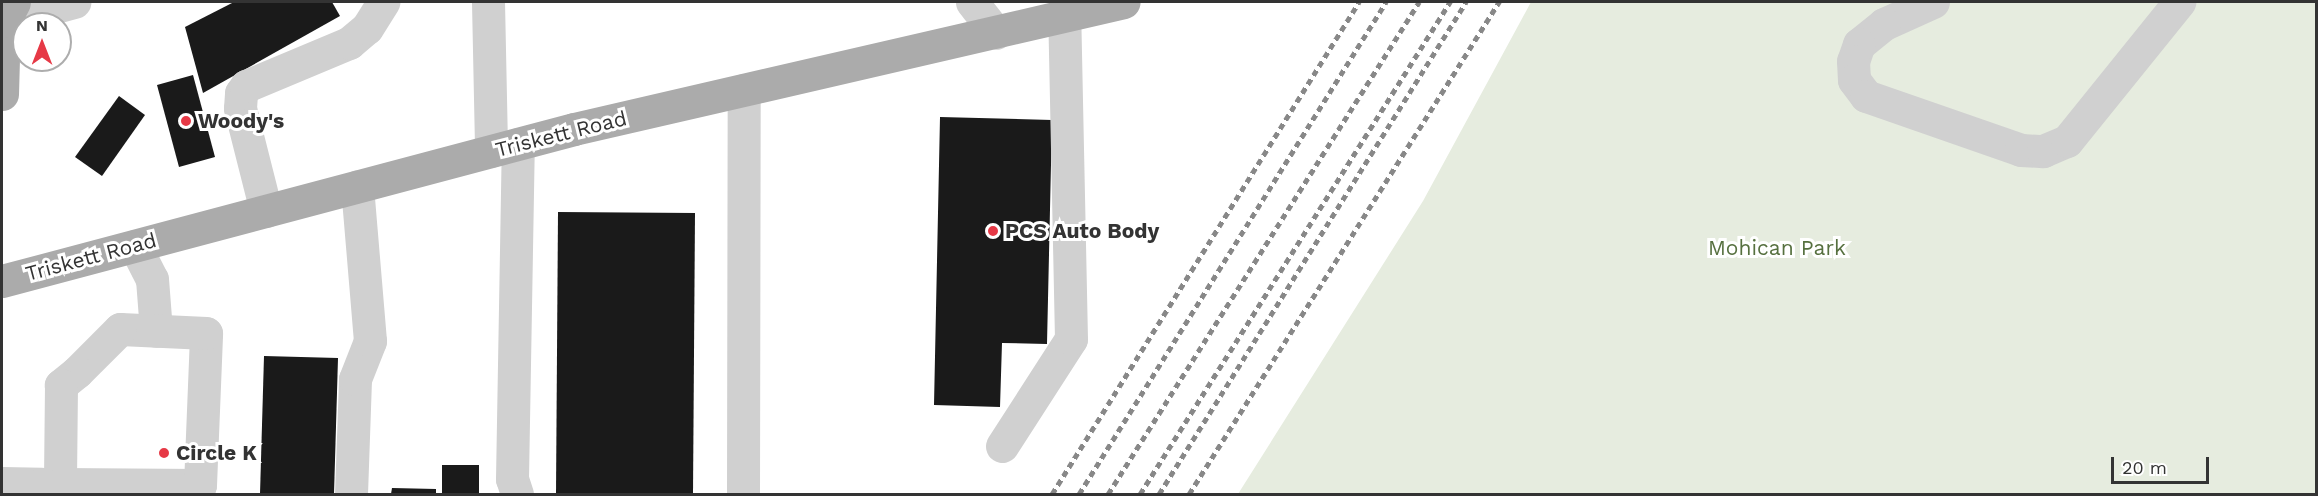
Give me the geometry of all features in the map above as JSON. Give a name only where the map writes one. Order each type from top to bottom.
[{"type":"main road","name":"Triskett Road","points":[[2,281],[505,148],[1124,2]]},
{"type":"main road","points":[[2,94],[6,13]]},
{"type":"street","points":[[6,13],[74,2]]},
{"type":"street","points":[[266,211],[240,108],[241,93],[246,86],[349,43],[367,28],[383,2]]},
{"type":"street","points":[[488,2],[505,148],[512,479],[517,495]]},
{"type":"street","points":[[972,2],[996,33]]},
{"type":"street","points":[[1933,2],[1884,24],[1859,44],[1852,61],[1854,80],[1866,96],[2021,150],[2043,151],[2067,141],[2179,2]]},
{"type":"street","points":[[1002,446],[1071,339],[1064,16]]},
{"type":"street","points":[[743,495],[744,90]]},
{"type":"street","points":[[351,495],[355,379],[370,341],[357,187]]},
{"type":"street","points":[[135,246],[152,279],[156,331]]},
{"type":"street","points":[[2,483],[60,489],[200,490],[206,333],[120,329],[61,385],[60,489]]},
{"type":"green space","name":"Mohican Park","points":[[1531,2],[2316,2],[2316,494],[1238,494],[1423,201]]},
{"type":"building","points":[[234,2],[332,2],[340,16],[203,93],[185,27]]},
{"type":"building","name":"Woody's","points":[[193,75],[215,157],[179,167],[157,85]]},
{"type":"building","points":[[119,96],[145,115],[102,176],[75,157]]},
{"type":"building","name":"PCS Auto Body","points":[[940,117],[1052,120],[1047,344],[1002,343],[1000,407],[934,405]]},
{"type":"building","points":[[558,212],[695,213],[693,494],[556,494]]},
{"type":"building","points":[[264,356],[338,358],[334,494],[260,494]]},
{"type":"building","points":[[442,465],[479,465],[479,494],[442,494]]},
{"type":"building","points":[[392,488],[436,489],[436,494],[391,494]]},
{"type":"railway","points":[[1052,494],[1359,2]]},
{"type":"railway","points":[[1079,494],[1386,2]]},
{"type":"railway","points":[[1108,494],[1419,2]]},
{"type":"railway","points":[[1140,494],[1450,2]]},
{"type":"railway","points":[[1159,494],[1466,2]]},
{"type":"railway","points":[[1189,494],[1499,2]]},
{"type":"place","name":"Woody's","points":[[186,121]]},
{"type":"place","name":"PCS Auto Body","points":[[993,231]]},
{"type":"place","name":"Circle K","points":[[164,453]]}]
